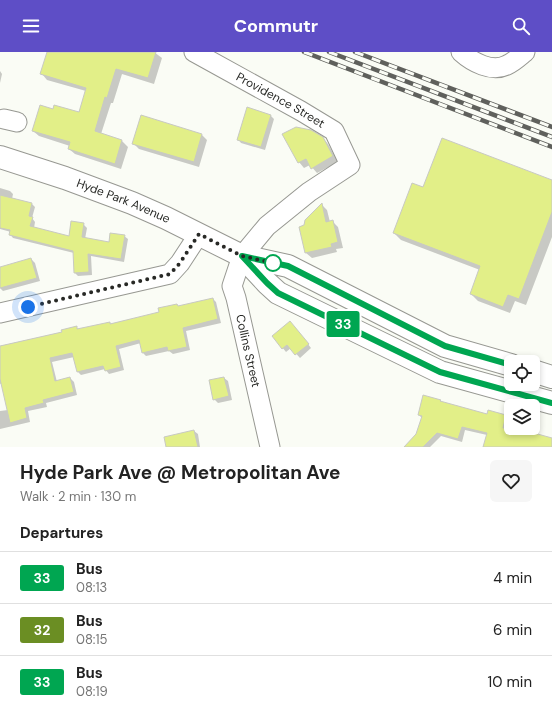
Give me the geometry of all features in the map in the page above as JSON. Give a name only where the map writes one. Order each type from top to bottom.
[{"type":"main road","name":"Hyde Park Avenue","points":[[0,157],[65,178],[132,203],[242,256],[288,266],[445,346],[504,363]]},
{"type":"main road","name":"Hyde Park Avenue","points":[[242,256],[278,293],[440,372],[552,403]]},
{"type":"main road","points":[[540,373],[552,377]]},
{"type":"street","name":"Providence Street","points":[[194,52],[301,111],[334,131],[350,165],[309,192],[267,226],[242,256]]},
{"type":"street","points":[[461,52],[468,58],[482,65],[496,68],[507,66],[525,52]]},
{"type":"street","points":[[0,313],[170,274],[180,263],[199,234]]},
{"type":"street","name":"Collins Street","points":[[242,256],[232,286],[270,447]]},
{"type":"building","points":[[47,52],[156,52],[148,78],[116,69],[107,98],[105,97],[95,131],[122,140],[115,164],[68,149],[70,142],[32,131],[40,105],[53,109],[54,105],[79,112],[86,88],[40,74]]},
{"type":"building","points":[[247,107],[271,115],[261,147],[237,140]]},
{"type":"building","points":[[141,115],[202,134],[194,162],[132,144]]},
{"type":"building","points":[[296,127],[311,130],[323,137],[333,156],[311,169],[306,159],[298,163],[282,134]]},
{"type":"building","points":[[442,138],[552,180],[552,212],[519,299],[508,295],[503,307],[470,294],[480,266],[393,233],[412,183],[423,187]]},
{"type":"building","points":[[0,195],[32,203],[29,216],[33,217],[30,226],[69,236],[71,221],[84,223],[82,237],[109,242],[110,233],[125,235],[121,259],[88,254],[89,272],[74,273],[73,251],[9,235],[10,230],[0,228]]},
{"type":"building","points":[[322,203],[326,222],[333,220],[338,242],[331,244],[332,247],[305,253],[299,227],[304,225],[305,220]]},
{"type":"building","points":[[31,258],[37,278],[0,288],[0,267]]},
{"type":"building","points":[[213,298],[218,319],[183,328],[187,347],[168,351],[167,347],[142,353],[139,340],[116,346],[121,367],[105,371],[103,366],[77,372],[72,353],[50,358],[55,381],[70,377],[74,392],[43,400],[44,403],[25,408],[27,418],[10,423],[0,379],[0,346],[62,332],[61,330],[77,326],[77,329],[110,322],[110,324],[159,312],[158,308],[177,304],[178,306]]},
{"type":"building","points":[[290,321],[309,344],[295,355],[287,345],[282,349],[272,336]]},
{"type":"building","points":[[224,377],[229,396],[213,400],[209,380]]},
{"type":"building","points":[[423,395],[487,414],[488,410],[504,414],[504,435],[540,435],[552,438],[552,447],[483,447],[487,433],[462,427],[458,439],[437,433],[423,447],[404,447],[416,434],[422,416],[418,415]]},
{"type":"building","points":[[194,430],[198,447],[166,447],[164,437]]},
{"type":"railway","points":[[304,52],[552,147]]},
{"type":"railway","points":[[329,52],[552,137]]},
{"type":"railway","points":[[355,52],[552,127]]},
{"type":"bus line","name":"33","points":[[504,363],[445,346],[352,300],[288,266],[242,256],[278,293],[440,372],[504,389]]},
{"type":"bus line","name":"33","points":[[510,391],[552,403]]},
{"type":"route","points":[[28,307],[170,274],[180,263],[199,234],[242,256],[278,264],[273,263]]}]
